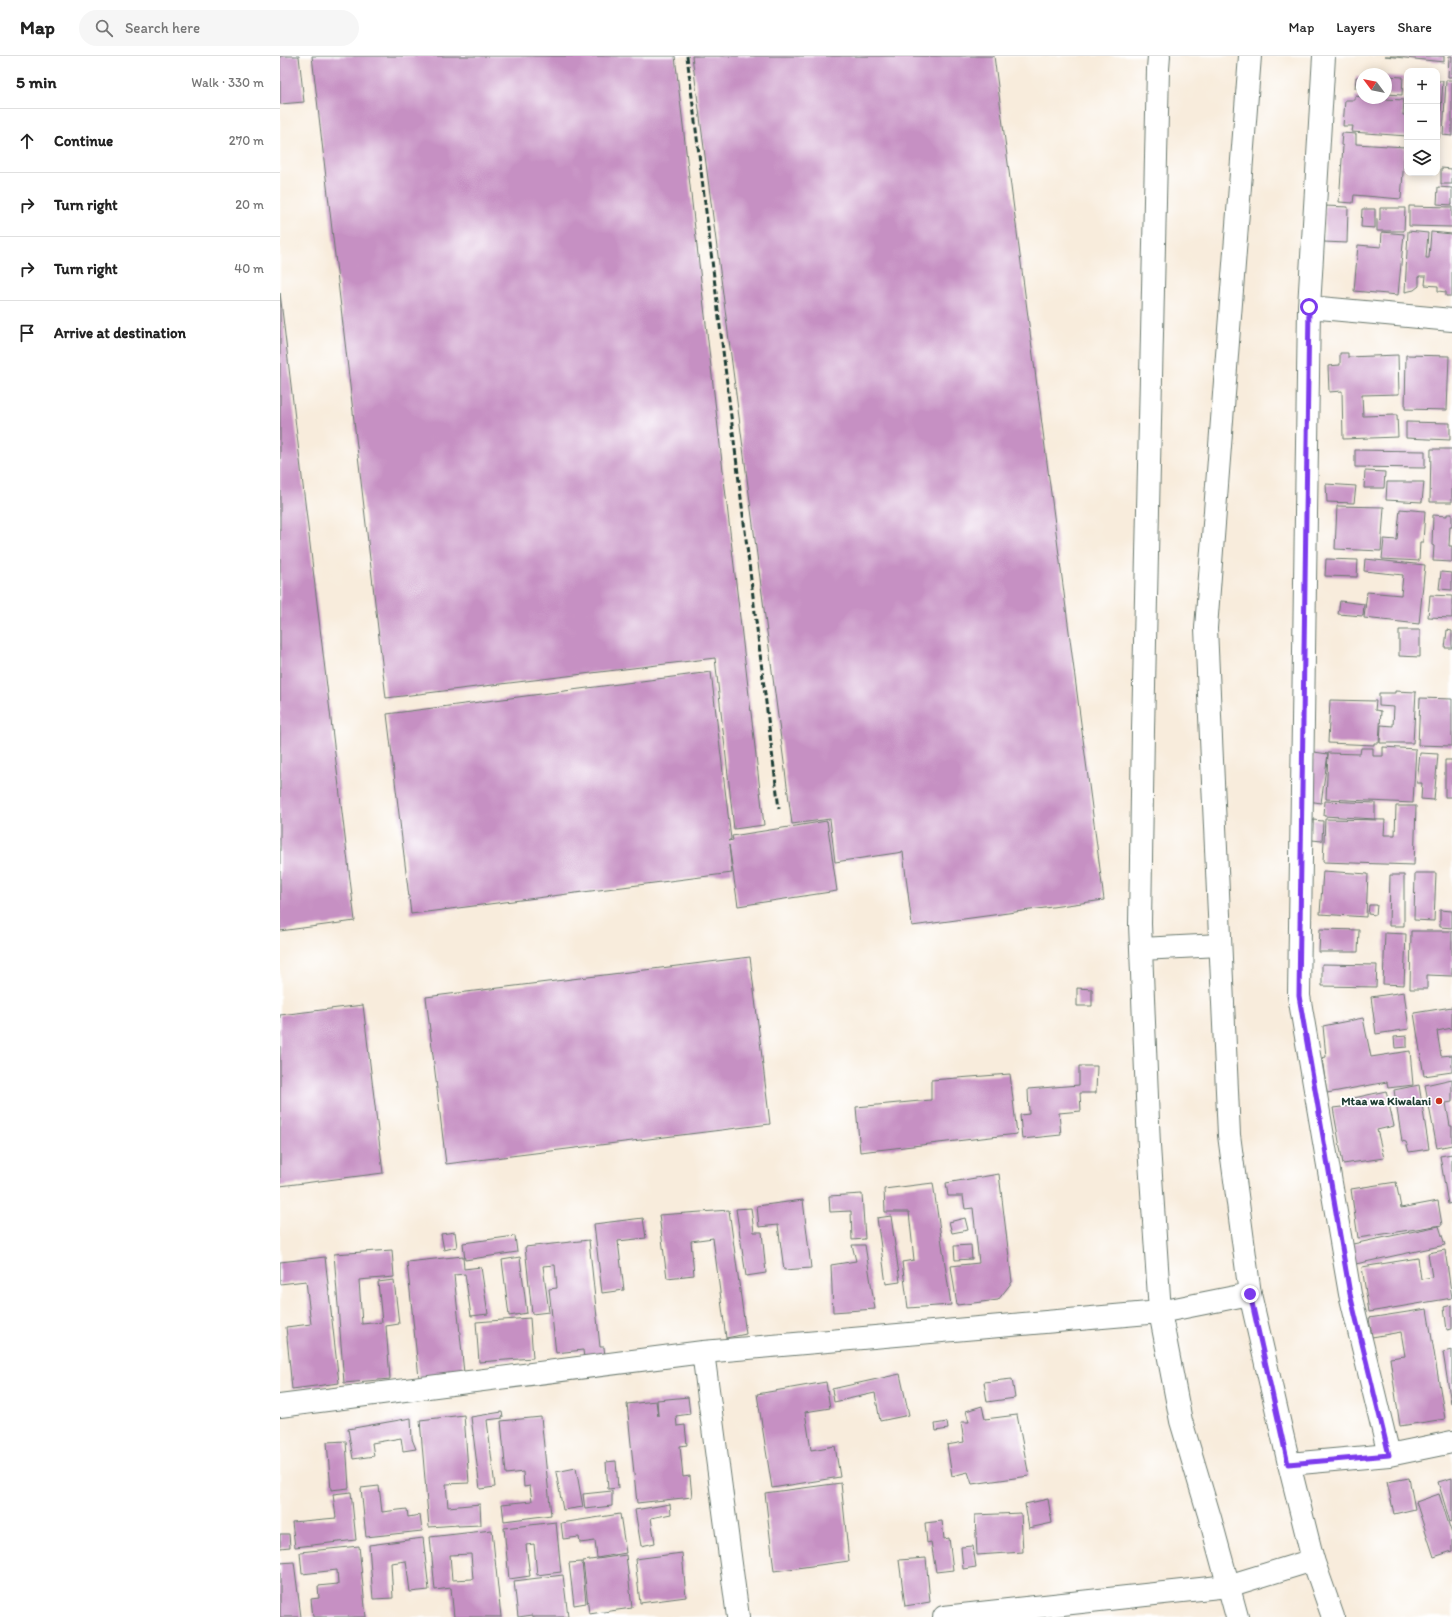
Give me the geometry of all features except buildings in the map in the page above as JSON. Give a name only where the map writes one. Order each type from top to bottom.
[{"type":"street","points":[[1159,56],[1143,722],[1140,924],[1149,1138],[1160,1312],[1180,1421],[1210,1518],[1237,1617]]},
{"type":"street","points":[[1250,56],[1206,628],[1229,1135],[1250,1294],[1288,1464],[1313,1560],[1333,1617]]},
{"type":"street","points":[[1324,56],[1309,307],[1299,996],[1350,1294],[1389,1455]]},
{"type":"street","points":[[1309,307],[1452,320]]},
{"type":"street","points":[[1142,949],[1220,945]]},
{"type":"street","points":[[280,1406],[703,1352],[1160,1312],[1250,1294]]},
{"type":"street","points":[[703,1352],[738,1617]]},
{"type":"street","points":[[1288,1464],[1389,1455],[1452,1442]]},
{"type":"street","points":[[944,1617],[1228,1586],[1313,1560]]},
{"type":"railway","points":[[687,56],[779,809]]},
{"type":"place","name":"Mtaa wa Kiwalani","points":[[1439,1101]]},
{"type":"route","points":[[1250,1294],[1288,1464],[1389,1455],[1350,1294],[1299,996],[1309,307]]}]
